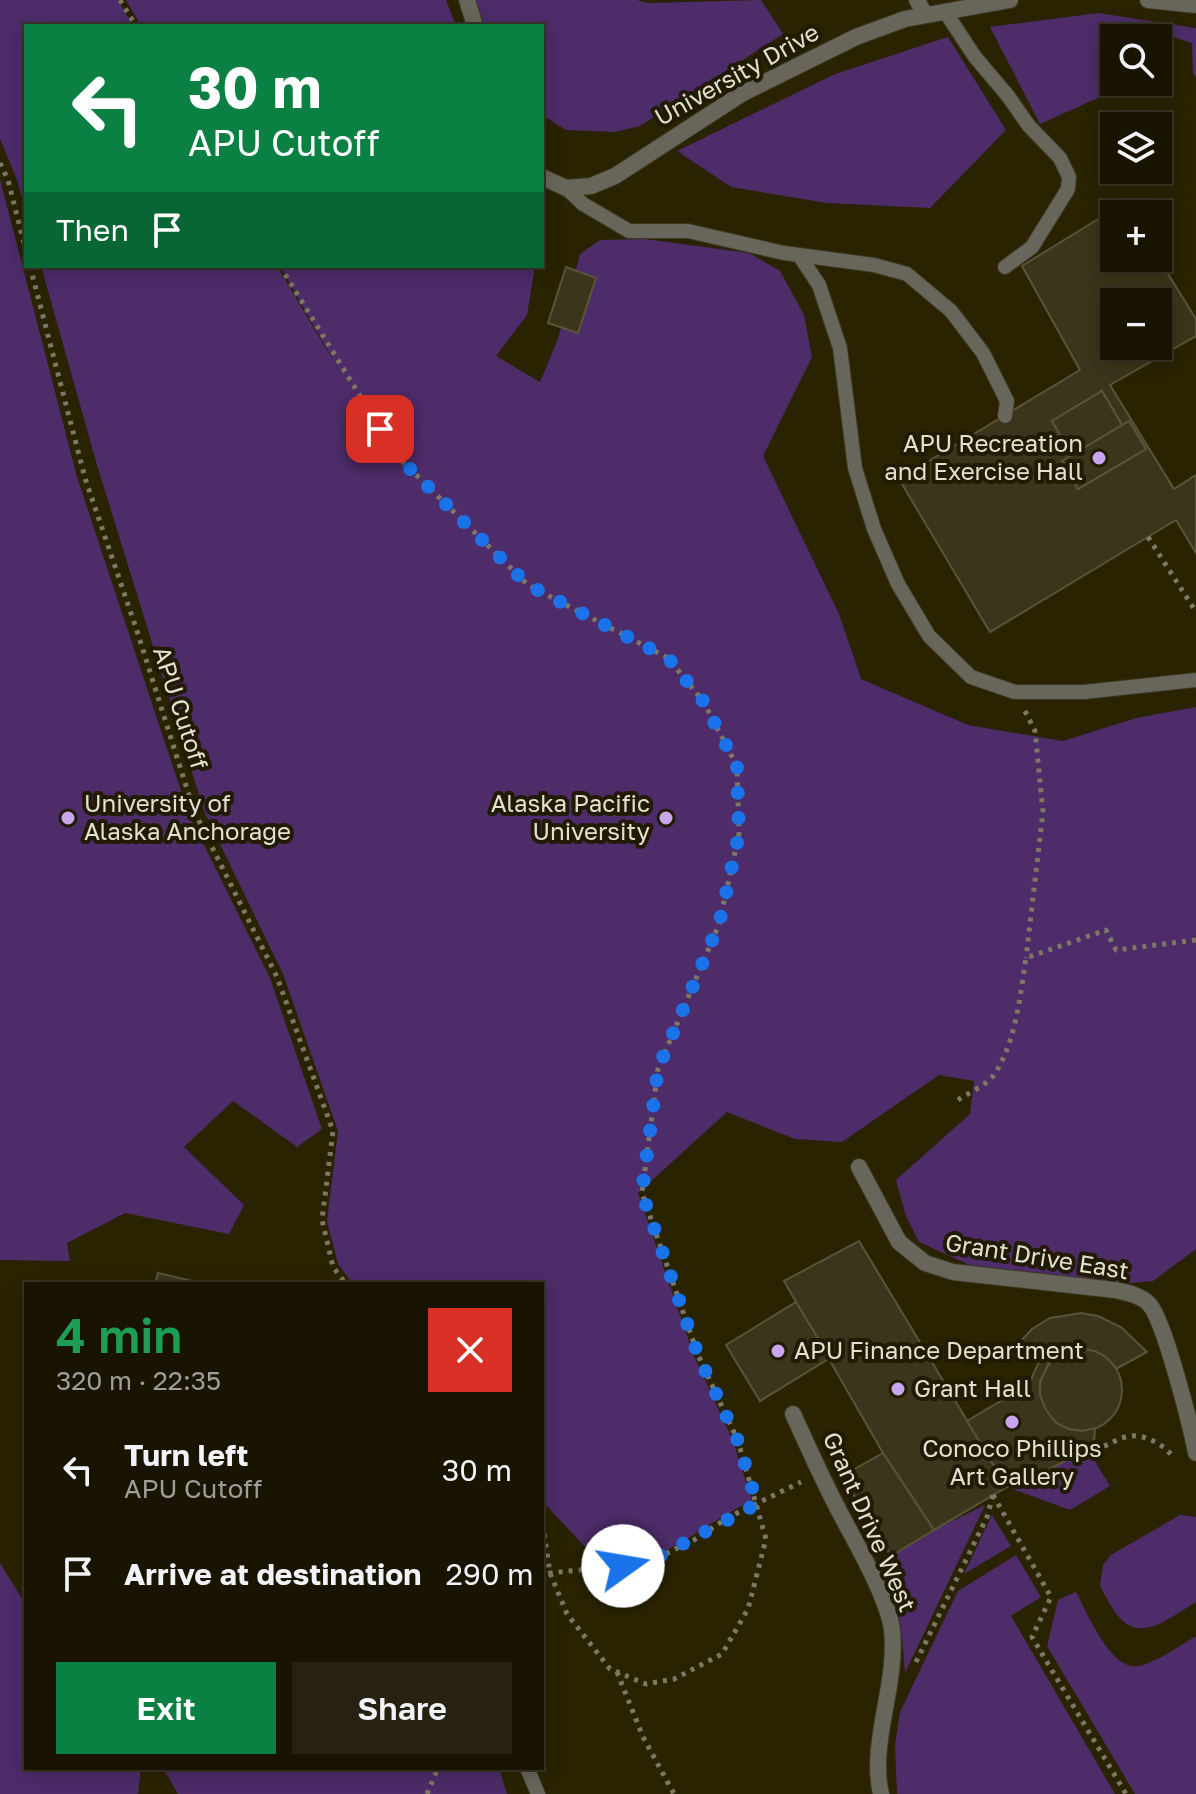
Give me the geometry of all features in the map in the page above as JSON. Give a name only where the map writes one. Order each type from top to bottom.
[{"type":"street","points":[[467,0],[474,24]]},
{"type":"street","name":"University Drive","points":[[566,188],[591,186],[615,176],[743,93],[856,37],[905,19],[921,8],[946,13],[1010,0]]},
{"type":"street","points":[[1148,0],[1196,5]]},
{"type":"street","points":[[544,178],[566,188]]},
{"type":"street","name":"Grant Drive East","points":[[859,1167],[899,1242],[925,1263],[953,1272],[1115,1290],[1150,1304],[1163,1333],[1196,1453]]},
{"type":"street","name":"Grant Drive West","points":[[793,1414],[889,1613],[893,1656],[880,1739],[881,1794]]},
{"type":"lane","points":[[946,13],[975,57],[1029,126],[1060,158],[1069,177],[1068,189],[1032,247],[1005,267]]},
{"type":"lane","points":[[566,188],[583,204],[629,231],[688,231],[799,255],[874,265],[907,274],[951,311],[983,353],[1007,401],[1005,416]]},
{"type":"lane","points":[[799,255],[819,285],[840,348],[855,468],[874,529],[898,584],[929,636],[971,677],[1015,692],[1084,692],[1196,680]]},
{"type":"lane","points":[[528,1770],[538,1794]]},
{"type":"path","points":[[120,0],[135,24]]},
{"type":"path","points":[[0,163],[8,180],[24,243]]},
{"type":"path","name":"APU Cutoff","points":[[31,268],[85,478],[194,811],[277,977],[333,1131],[322,1220],[333,1267],[344,1282]]},
{"type":"path","points":[[281,268],[397,456],[528,585],[668,658],[703,701],[737,766],[739,834],[726,894],[719,924],[658,1069],[642,1193],[698,1355],[738,1441],[766,1539],[748,1609],[722,1654],[674,1679],[646,1684],[610,1669],[567,1614],[550,1573],[544,1533]]},
{"type":"path","points":[[1148,537],[1196,612]]},
{"type":"path","points":[[958,1100],[993,1077],[1018,1007],[1026,958],[1043,812],[1035,731],[1015,692]]},
{"type":"path","points":[[1026,958],[1106,930],[1116,950],[1196,940]]},
{"type":"path","points":[[1094,1447],[1105,1448],[1127,1436],[1147,1438],[1159,1444],[1173,1458]]},
{"type":"path","points":[[544,1579],[550,1573],[647,1563],[820,1472]]},
{"type":"path","points":[[915,1664],[987,1517],[993,1495],[1051,1597],[1032,1637],[1126,1794]]},
{"type":"path","points":[[616,1671],[643,1737],[674,1794]]},
{"type":"path","points":[[427,1794],[437,1770]]},
{"type":"shaded area","name":"Alaska Pacific University","points":[[0,0],[1196,0],[1196,1794],[0,1794]]},
{"type":"shaded area","points":[[0,0],[118,0],[132,24],[24,24],[24,205],[0,139]]},
{"type":"shaded area","points":[[126,0],[446,0],[455,24],[140,24]]},
{"type":"shaded area","points":[[476,0],[637,0],[648,3],[761,0],[783,34],[640,126],[615,132],[566,130],[544,116],[544,24],[483,24]]},
{"type":"shaded area","points":[[1098,13],[1170,24],[1100,24],[1102,96],[1040,124],[990,27]]},
{"type":"shaded area","points":[[1172,24],[1196,28],[1196,77],[1193,74],[1192,43],[1172,37]]},
{"type":"shaded area","points":[[948,37],[1006,130],[930,208],[827,203],[731,187],[677,151],[835,74]]},
{"type":"shaded area","points":[[0,179],[77,477],[189,815],[270,978],[322,1129],[297,1147],[233,1101],[184,1147],[244,1205],[229,1234],[125,1213],[67,1243],[70,1261],[0,1260]]},
{"type":"shaded area","points":[[645,239],[749,253],[780,271],[804,315],[812,357],[763,456],[839,614],[861,679],[968,725],[1063,741],[1136,718],[1196,707],[1196,1249],[1153,1281],[1132,1283],[974,1267],[919,1242],[906,1216],[896,1180],[970,1114],[974,1081],[939,1075],[842,1142],[795,1139],[727,1112],[638,1193],[694,1356],[733,1441],[752,1501],[651,1558],[607,1570],[544,1503],[544,1282],[352,1282],[338,1264],[327,1221],[338,1131],[283,974],[204,811],[97,465],[42,268],[278,268],[343,377],[281,268],[535,268],[527,315],[496,356],[540,382],[558,339],[580,254],[600,240]]},
{"type":"shaded area","points":[[1093,1458],[1110,1486],[1070,1510],[1007,1487],[1024,1482],[1069,1459]]},
{"type":"shaded area","points":[[985,1505],[905,1673],[900,1621],[882,1572],[891,1556]]},
{"type":"shaded area","points":[[992,1515],[1011,1546],[964,1574]]},
{"type":"shaded area","points":[[1180,1515],[1196,1517],[1196,1602],[1159,1624],[1139,1628],[1130,1626],[1115,1611],[1100,1586],[1103,1565],[1111,1555]]},
{"type":"shaded area","points":[[1016,1555],[1041,1597],[1011,1616],[1115,1794],[897,1794],[895,1745],[900,1712],[958,1591]]},
{"type":"shaded area","points":[[0,1563],[24,1602],[24,1770],[141,1770],[138,1794],[0,1794]]},
{"type":"shaded area","points":[[1076,1592],[1101,1639],[1119,1660],[1129,1665],[1139,1666],[1154,1661],[1196,1636],[1196,1794],[1135,1794],[1047,1646],[1058,1600]]},
{"type":"shaded area","points":[[164,1770],[500,1770],[507,1794],[178,1794]]},
{"type":"building","points":[[1100,218],[1100,272],[1167,272],[1196,319],[1196,336],[1172,350],[1172,288],[1100,288],[1100,360],[1154,360],[1110,385],[1174,489],[1196,475],[1196,553],[1176,520],[990,632],[899,479],[1080,370],[1022,266]],"holes":[[[1102,391],[1122,425],[1129,421],[1146,449],[1078,489],[1062,461],[1072,455],[1052,421]]]},
{"type":"building","points":[[566,267],[596,278],[578,333],[548,323]]},
{"type":"building","points":[[1102,391],[1122,425],[1072,455],[1052,421]]},
{"type":"building","name":"APU Recreation and Exercise Hall","points":[[1129,421],[1146,449],[1078,489],[1062,461]]},
{"type":"building","name":"Grant Hall","points":[[859,1241],[1007,1487],[934,1530],[883,1453],[784,1281]]},
{"type":"building","points":[[158,1273],[196,1282],[156,1282]]},
{"type":"building","name":"APU Finance Department","points":[[796,1302],[830,1358],[760,1401],[726,1345]]},
{"type":"building","points":[[1081,1313],[1098,1316],[1121,1327],[1147,1352],[1116,1369],[1103,1355],[1078,1349],[1066,1352],[1049,1363],[1019,1343],[1032,1329],[1050,1318]]},
{"type":"building","points":[[1081,1349],[1097,1353],[1110,1361],[1118,1374],[1122,1390],[1118,1406],[1110,1419],[1097,1427],[1081,1431],[1065,1427],[1052,1419],[1044,1406],[1040,1390],[1044,1374],[1052,1361],[1065,1353]]},
{"type":"building","name":"Conoco Phillips Art Gallery","points":[[1041,1357],[1049,1363],[1040,1381],[1040,1395],[1046,1410],[1056,1423],[1069,1429],[1082,1431],[1095,1428],[1093,1458],[1069,1459],[1024,1482],[1007,1487],[967,1421],[1029,1384]]},
{"type":"building","points":[[883,1453],[934,1530],[891,1556],[842,1476]]},
{"type":"place","name":"APU Recreation and Exercise Hall","points":[[1099,458]]},
{"type":"place","name":"University of Alaska Anchorage","points":[[68,818]]},
{"type":"place","name":"Alaska Pacific University","points":[[666,818]]},
{"type":"place","name":"APU Finance Department","points":[[778,1351]]},
{"type":"place","name":"Grant Hall","points":[[898,1389]]},
{"type":"place","name":"Conoco Phillips Art Gallery","points":[[1012,1422]]},
{"type":"route","points":[[380,429],[397,456],[528,585],[668,658],[703,701],[737,766],[739,834],[726,894],[719,924],[658,1069],[642,1193],[698,1355],[738,1441],[757,1504],[647,1563],[623,1566]]}]
